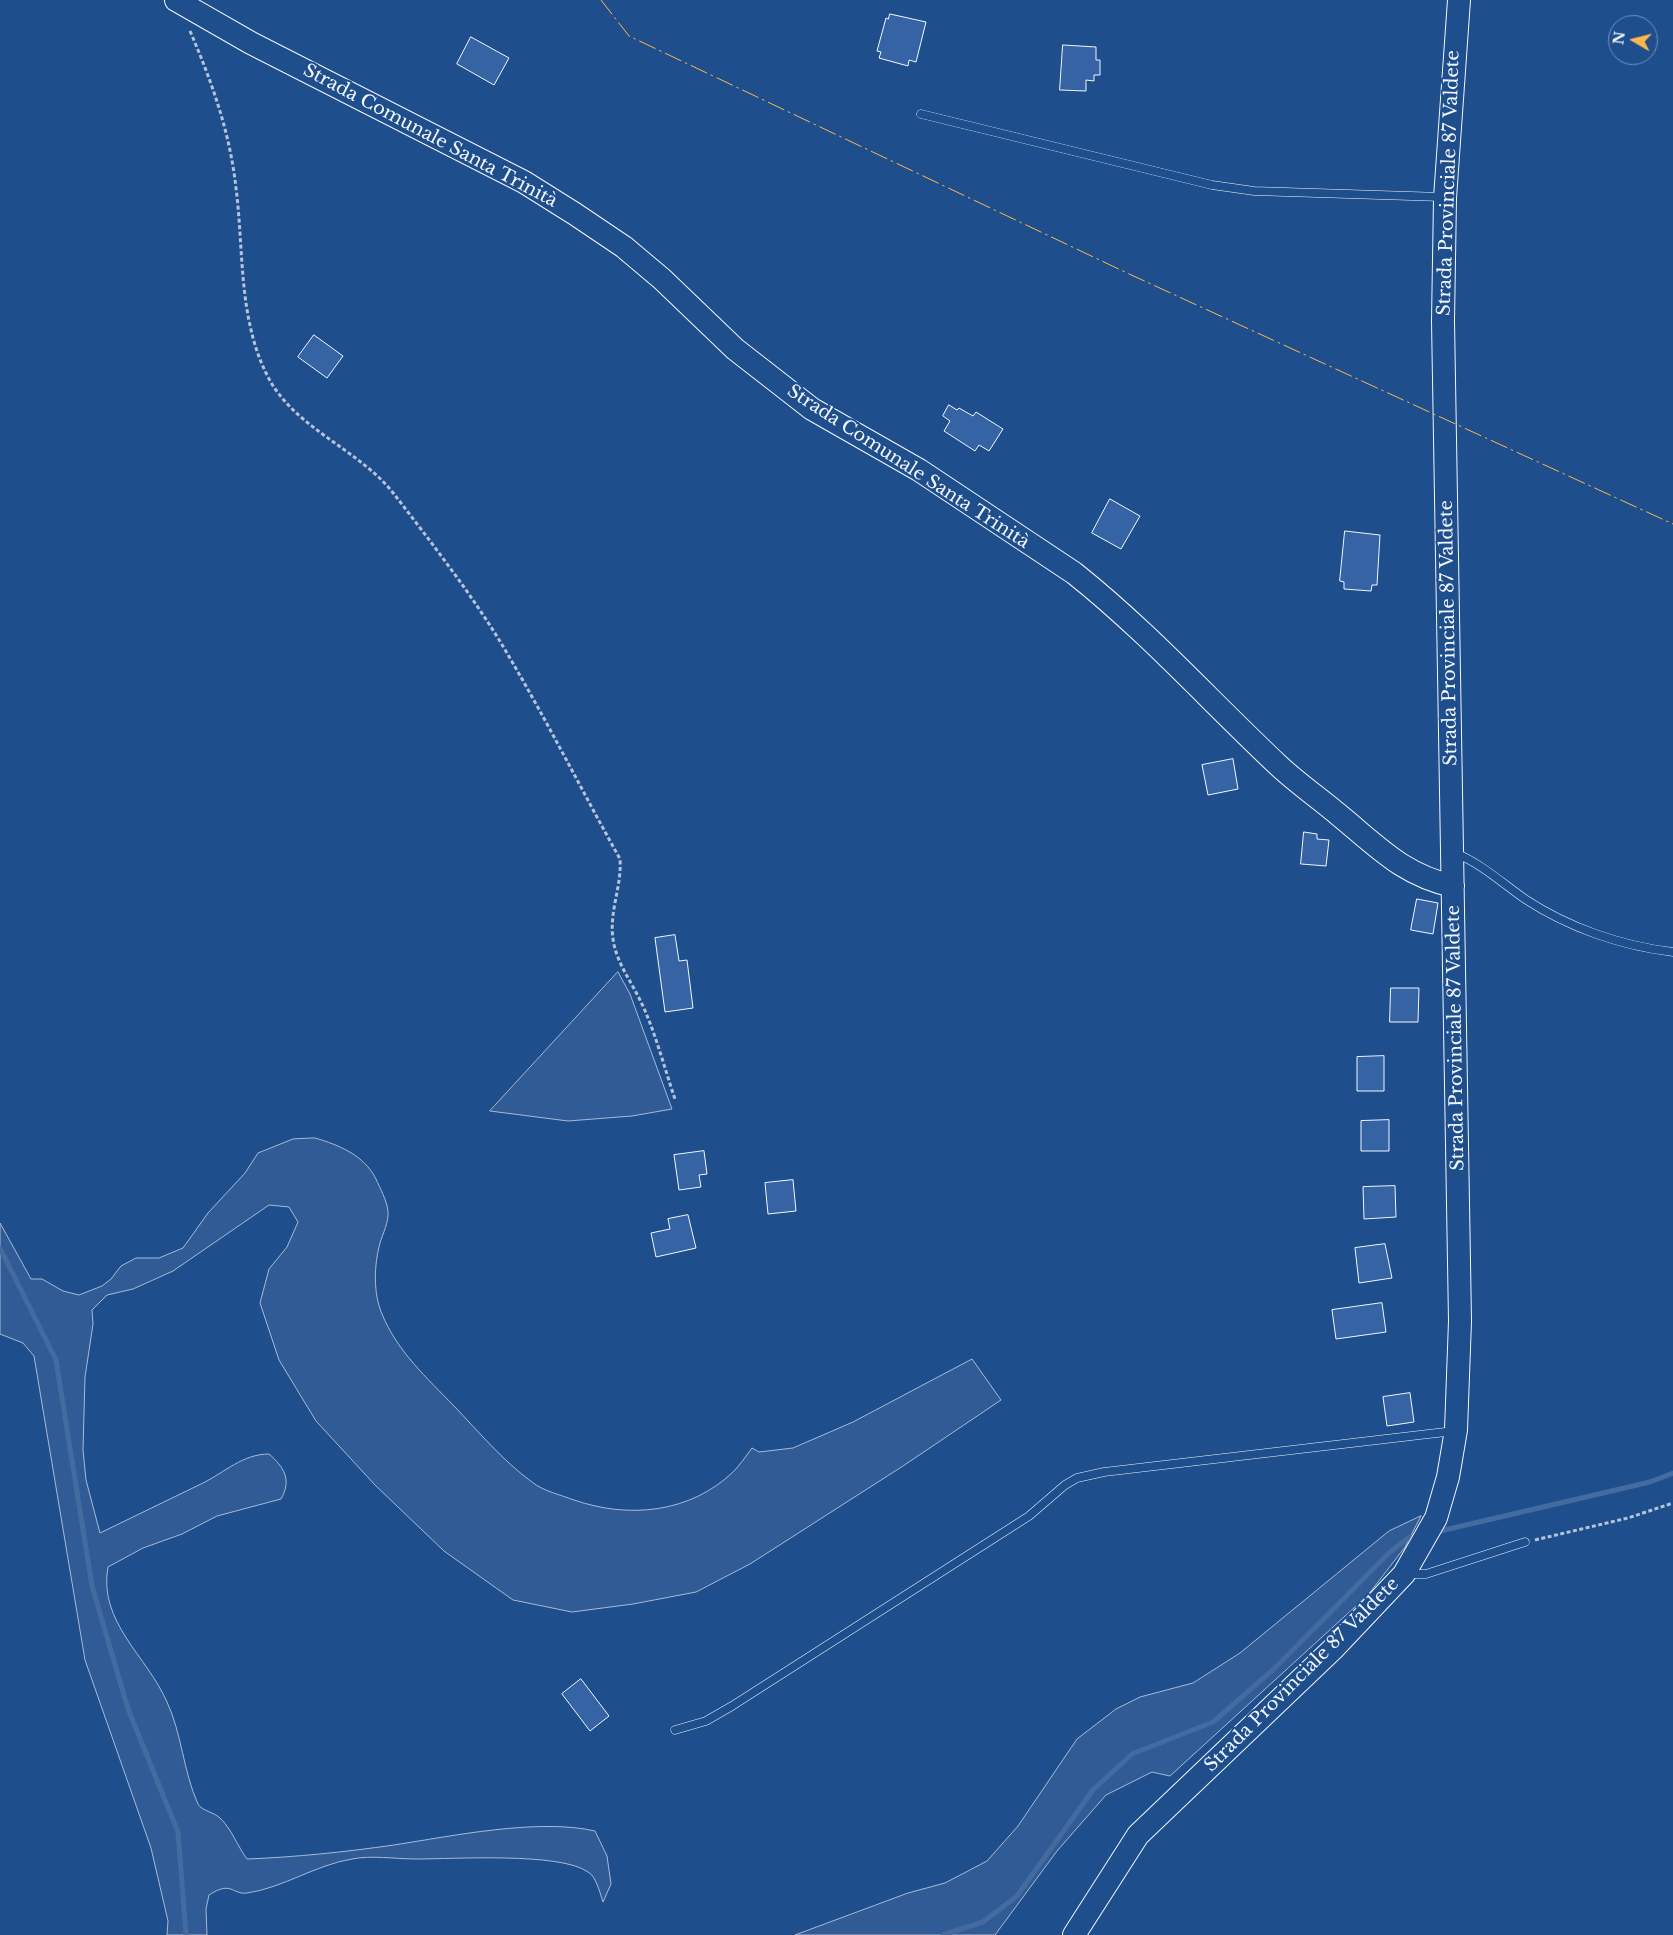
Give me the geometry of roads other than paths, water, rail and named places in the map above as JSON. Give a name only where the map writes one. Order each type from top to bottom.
[{"type":"main road","name":"Strada Comunale Santa Trinità","points":[[176,0],[251,43],[524,182],[624,247],[662,279],[735,349],[812,409],[919,470],[1080,578],[1163,653],[1279,766],[1404,869],[1430,881],[1453,886]]},
{"type":"main road","name":"Strada Provinciale 87 Valdete","points":[[1074,1935],[1138,1835],[1334,1648],[1404,1574],[1434,1522],[1448,1477],[1456,1430],[1460,1321],[1443,321],[1445,198],[1458,0]]},
{"type":"lane","points":[[921,114],[1212,185],[1254,191],[1445,198]]},
{"type":"lane","points":[[1453,852],[1473,860],[1526,900],[1571,923],[1613,940],[1644,948],[1673,952]]},
{"type":"lane","points":[[675,1730],[706,1720],[732,1706],[1029,1516],[1064,1485],[1077,1478],[1104,1472],[1456,1430]]},
{"type":"lane","points":[[1404,1574],[1426,1574],[1525,1542]]},
{"type":"waterway","points":[[0,1248],[56,1360],[92,1586],[128,1709],[178,1832],[186,1935]]},
{"type":"waterway","points":[[1436,1532],[1650,1482],[1673,1473]]},
{"type":"waterway","points":[[943,1935],[983,1922],[1017,1896],[1093,1790],[1132,1754],[1213,1722],[1274,1669],[1389,1553],[1408,1538],[1418,1536]]}]
